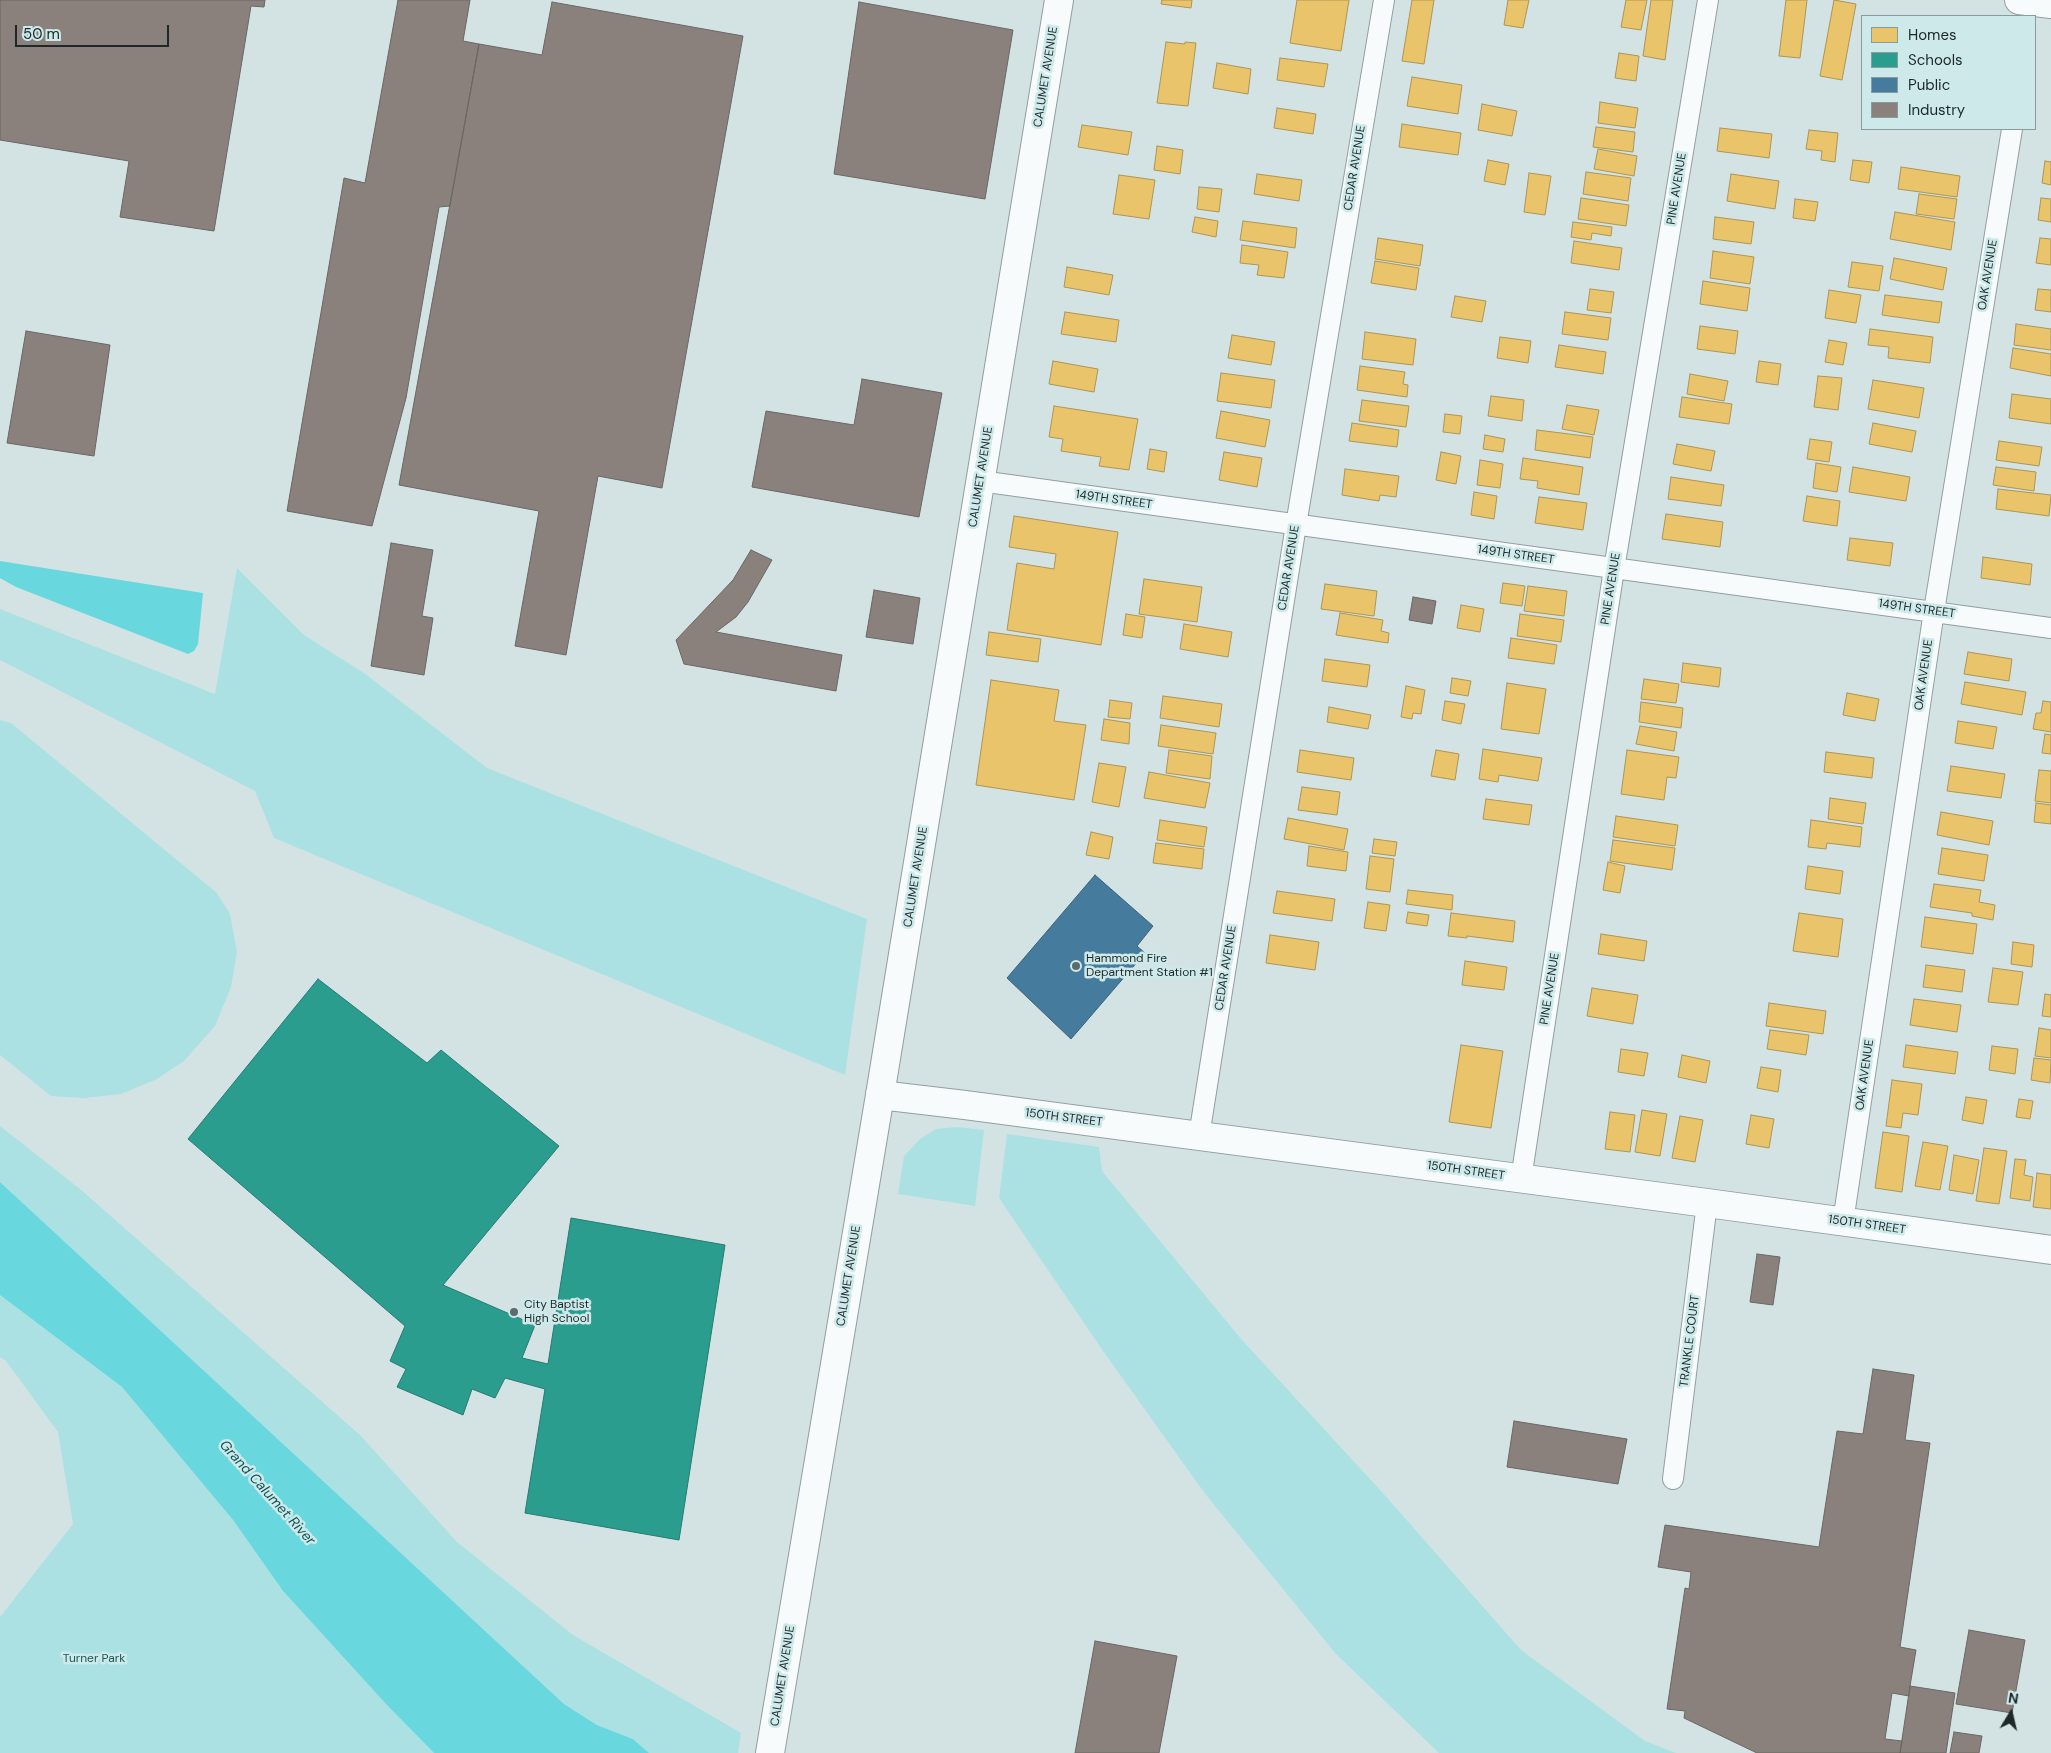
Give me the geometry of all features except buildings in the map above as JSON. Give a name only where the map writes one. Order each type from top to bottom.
[{"type":"main road","name":"CALUMET AVENUE","points":[[770,1753],[880,1095],[1059,0]]},
{"type":"main road","name":"150TH STREET","points":[[880,1095],[2051,1250]]},
{"type":"street","name":"CEDAR AVENUE","points":[[1199,1136],[1296,525],[1384,0]]},
{"type":"street","name":"PINE AVENUE","points":[[1521,1179],[1614,569],[1708,0]]},
{"type":"street","name":"OAK AVENUE","points":[[1843,1222],[1934,612],[2012,130]]},
{"type":"street","name":"149TH STREET","points":[[980,481],[2051,628]]},
{"type":"street","name":"TRANKLE COURT","points":[[1672,1479],[1707,1203]]},
{"type":"green space","points":[[237,568],[304,635],[364,673],[487,768],[867,919],[845,1075],[274,838],[255,791],[0,660],[0,609],[215,694]]},
{"type":"green space","points":[[0,720],[11,723],[217,893],[230,914],[237,952],[231,987],[215,1026],[184,1061],[157,1079],[121,1094],[84,1098],[51,1096],[0,1055]]},
{"type":"green space","points":[[0,1126],[80,1189],[360,1435],[457,1542],[573,1635],[741,1733],[738,1753],[649,1753],[633,1739],[597,1725],[564,1704],[0,1182]]},
{"type":"green space","points":[[957,1127],[984,1130],[975,1206],[898,1194],[904,1156],[920,1139],[936,1129]]},
{"type":"green space","points":[[1007,1134],[1099,1147],[1102,1171],[1242,1340],[1382,1492],[1521,1650],[1645,1741],[1676,1753],[1439,1753],[1336,1654],[1206,1495],[1103,1351],[999,1198]]},
{"type":"green space","name":"Turner Park","points":[[0,1295],[122,1387],[233,1520],[283,1591],[386,1704],[434,1753],[0,1753],[0,1617],[73,1524],[58,1432],[6,1361],[0,1357]]},
{"type":"water","points":[[0,561],[203,593],[198,644],[194,651],[188,654],[16,587],[0,578]]},
{"type":"water","name":"Grand Calumet River","points":[[0,1182],[564,1704],[597,1725],[633,1739],[649,1753],[434,1753],[386,1704],[283,1591],[233,1520],[122,1387],[0,1295]]},
{"type":"place","name":"Hammond Fire Department Station #1","points":[[1076,966]]},
{"type":"place","name":"City Baptist High School","points":[[514,1312]]}]
